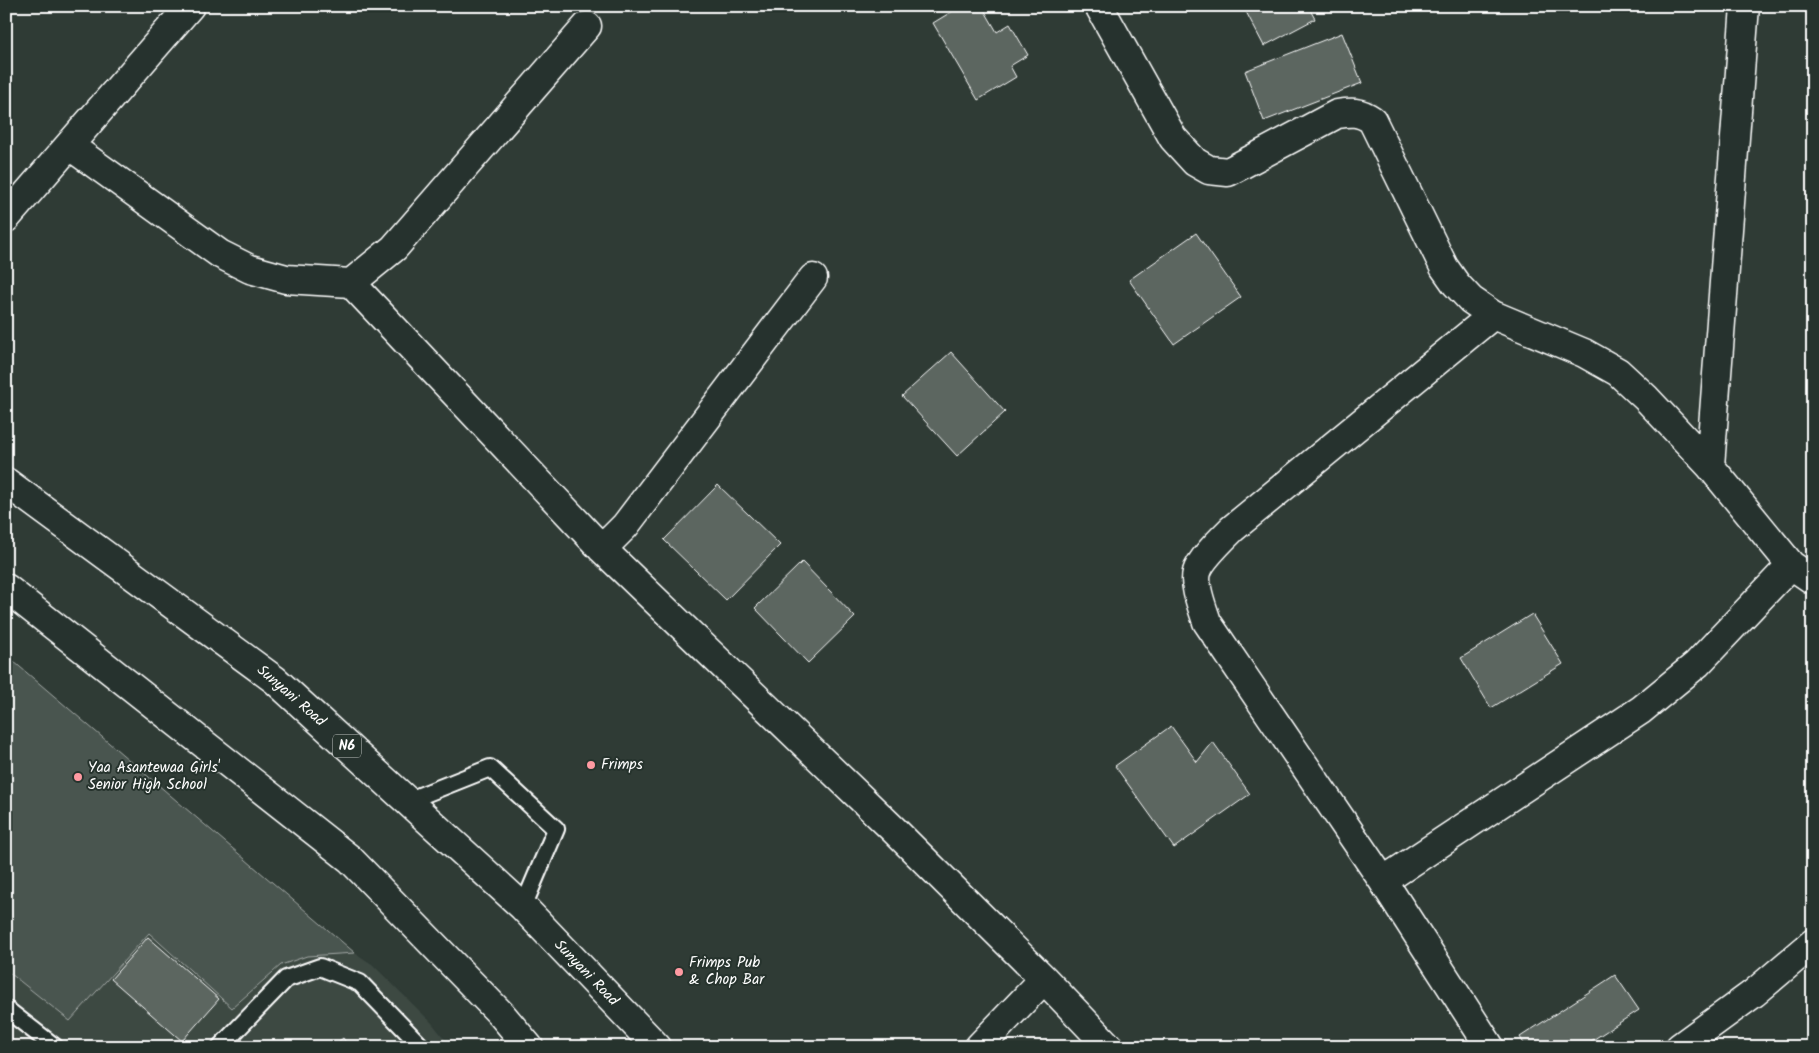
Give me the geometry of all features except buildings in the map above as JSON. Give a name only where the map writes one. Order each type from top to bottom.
[{"type":"street","points":[[6,218],[190,6]]},
{"type":"street","points":[[1099,6],[1173,138],[1194,162],[1209,170],[1228,172],[1337,114],[1354,112],[1363,114],[1372,120],[1444,267],[1470,300],[1493,315],[1584,353],[1618,372],[1646,398],[1710,466],[1802,572],[1697,664],[1641,710],[1383,881]]},
{"type":"street","points":[[1710,466],[1746,6]]},
{"type":"street","points":[[70,146],[220,254],[250,269],[286,279],[351,283],[394,248],[587,26]]},
{"type":"street","points":[[602,549],[625,526],[813,278]]},
{"type":"street","points":[[351,283],[602,549],[893,829],[1044,979],[1109,1047]]},
{"type":"street","points":[[1490,1047],[1383,881],[1207,622],[1198,595],[1197,572],[1213,548],[1232,529],[1493,315]]},
{"type":"street","name":"Sunyani Road","points":[[6,482],[275,680],[523,908],[657,1047]]},
{"type":"street","points":[[6,588],[350,859],[502,1015],[528,1047]]},
{"type":"street","points":[[1680,1047],[1754,993],[1813,943]]},
{"type":"street","points":[[979,1047],[1044,979]]},
{"type":"lane","points":[[407,801],[490,768],[556,829],[523,908]]},
{"type":"lane","points":[[220,1047],[286,979],[320,967],[360,983],[422,1047]]},
{"type":"lane","points":[[6,1009],[55,1047]]},
{"type":"shaded area","name":"Yaa Asantewaa Girls' Senior High School","points":[[6,655],[355,953],[372,964],[432,1023],[451,1047],[6,1047]]},
{"type":"shaded area","name":"Yaa Asantewaa Girls' Senior High School","points":[[6,655],[355,953],[307,956],[281,965],[232,1008],[149,933],[70,1021],[6,970]]},
{"type":"place","name":"Frimps","points":[[591,765]]},
{"type":"place","name":"Yaa Asantewaa Girls' Senior High School","points":[[78,777]]},
{"type":"place","name":"Frimps Pub & Chop Bar","points":[[679,972]]}]
